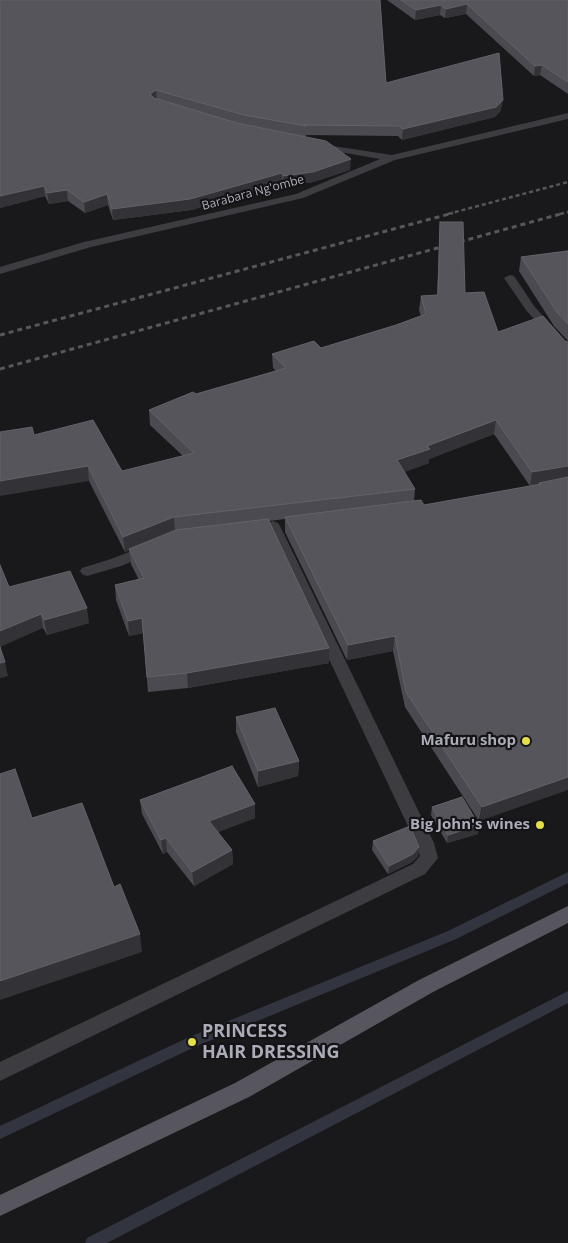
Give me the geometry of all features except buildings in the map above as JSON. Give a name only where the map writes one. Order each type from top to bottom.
[{"type":"main road","points":[[0,1206],[242,1090],[426,986],[568,914]]},
{"type":"street","name":"Barabara Ng'ombe","points":[[0,271],[88,244],[300,196],[392,158],[568,116]]},
{"type":"street","points":[[310,143],[392,158]]},
{"type":"street","points":[[510,278],[530,308],[568,352]]},
{"type":"street","points":[[0,1072],[419,869],[429,858],[425,843],[268,527],[292,524]]},
{"type":"street","points":[[87,571],[116,563],[158,546]]},
{"type":"waterway","points":[[0,1133],[192,1042],[452,935],[568,877]]},
{"type":"waterway","points":[[92,1243],[568,997]]},
{"type":"railway","points":[[448,214],[568,182]]},
{"type":"railway","points":[[564,213],[568,212]]},
{"type":"railway","points":[[0,335],[453,213]]},
{"type":"railway","points":[[0,369],[564,213]]},
{"type":"railway","points":[[560,214],[564,213]]},
{"type":"place","name":"Mafuru shop","points":[[526,741]]},
{"type":"place","name":"Big John's wines","points":[[540,825]]},
{"type":"place","name":"PRINCESS HAIR DRESSING","points":[[192,1042]]}]
